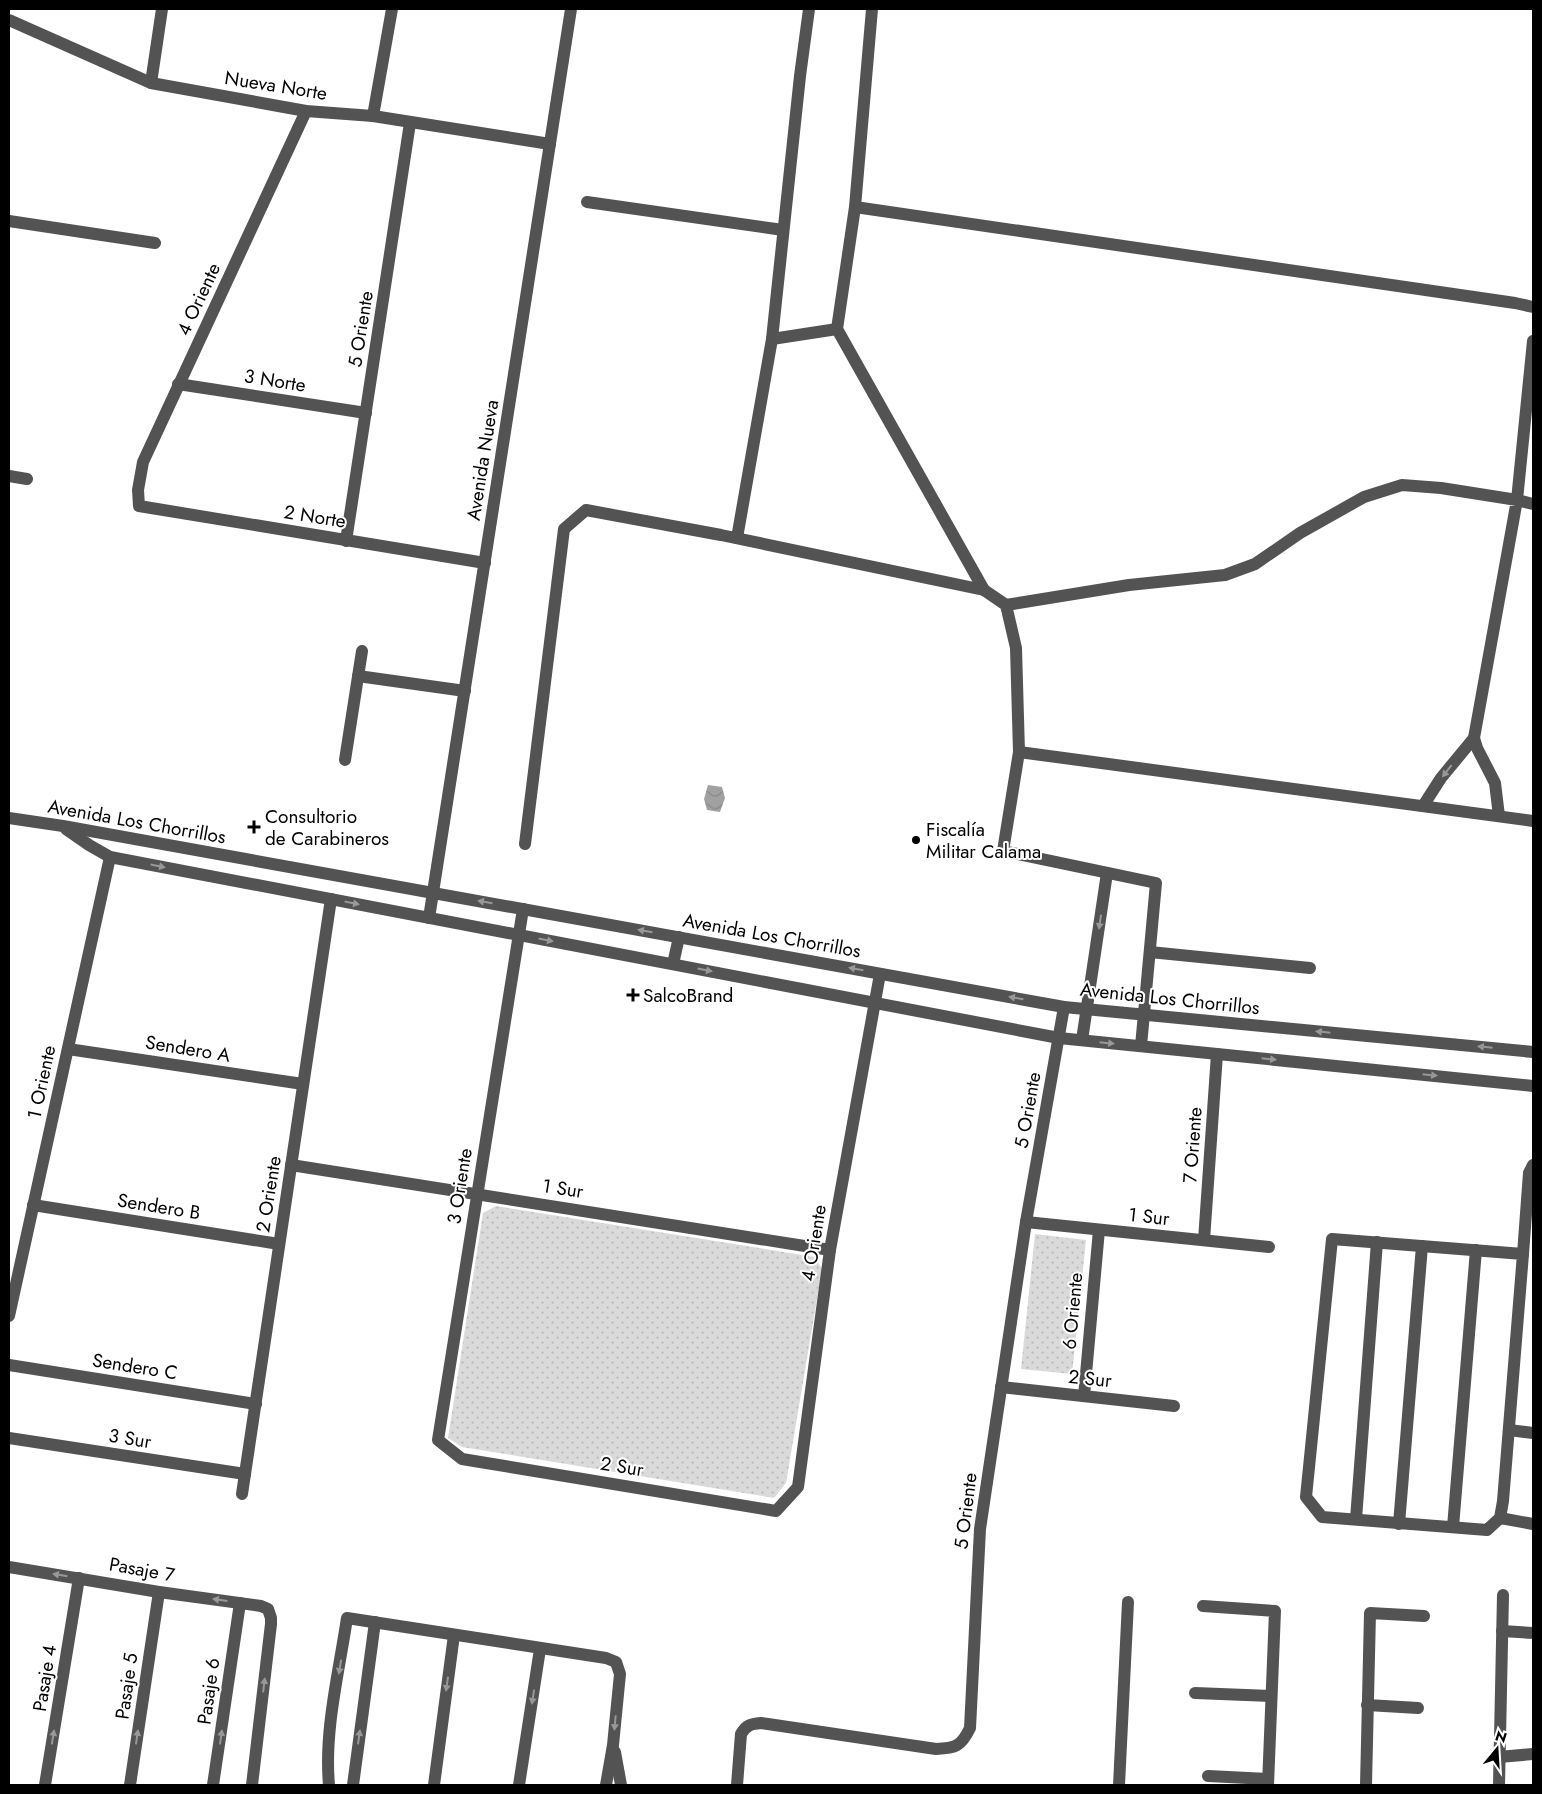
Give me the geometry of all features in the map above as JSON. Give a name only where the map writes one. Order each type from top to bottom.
[{"type":"street","points":[[151,83],[162,9]]},
{"type":"street","points":[[373,116],[392,9]]},
{"type":"street","name":"Avenida Nueva","points":[[429,918],[571,9]]},
{"type":"street","points":[[737,538],[772,339],[798,86],[809,9]]},
{"type":"street","points":[[872,9],[854,207],[837,328],[984,590]]},
{"type":"street","name":"Nueva Norte","points":[[9,20],[151,83],[306,111],[373,116],[550,144]]},
{"type":"street","name":"4 Oriente","points":[[139,506],[138,490],[142,462],[306,111]]},
{"type":"street","name":"5 Oriente","points":[[346,541],[410,123]]},
{"type":"street","points":[[587,202],[783,230]]},
{"type":"street","points":[[854,207],[1533,307]]},
{"type":"street","points":[[9,221],[155,243]]},
{"type":"street","points":[[772,339],[837,328]]},
{"type":"street","points":[[1499,816],[1495,782],[1477,748],[1474,738],[1517,500],[1533,340]]},
{"type":"street","name":"3 Norte","points":[[178,384],[366,412]]},
{"type":"street","points":[[9,476],[27,479]]},
{"type":"street","points":[[1006,605],[1129,585],[1225,575],[1255,564],[1300,533],[1364,497],[1402,485],[1441,488],[1533,504]]},
{"type":"street","name":"2 Norte","points":[[139,506],[485,563]]},
{"type":"street","points":[[525,844],[564,529],[586,510],[737,538],[984,590],[1006,605],[1016,648],[1019,752],[1003,851],[1156,883],[1141,1046]]},
{"type":"street","points":[[345,760],[362,651]]},
{"type":"street","points":[[358,676],[465,690]]},
{"type":"street","points":[[1424,806],[1441,778],[1474,738]]},
{"type":"street","points":[[1019,752],[1533,821]]},
{"type":"street","name":"Avenida Los Chorrillos","points":[[9,818],[63,826],[1064,1007],[1533,1052]]},
{"type":"street","points":[[63,826],[89,845],[110,857],[1059,1038],[1533,1086]]},
{"type":"street","name":"1 Oriente","points":[[9,1316],[110,857]]},
{"type":"street","points":[[1082,1040],[1107,873]]},
{"type":"street","name":"2 Oriente","points":[[242,1494],[331,899]]},
{"type":"street","name":"3 Oriente","points":[[462,1459],[438,1440],[523,909]]},
{"type":"street","points":[[673,964],[679,937]]},
{"type":"street","points":[[1150,952],[1310,968]]},
{"type":"street","name":"4 Oriente","points":[[776,1511],[798,1487],[830,1250],[880,974]]},
{"type":"street","name":"5 Oriente","points":[[737,1785],[741,1734],[744,1728],[749,1725],[761,1723],[936,1749],[958,1746],[964,1740],[970,1728],[980,1529],[1026,1222],[1064,1007]]},
{"type":"street","name":"Sendero A","points":[[68,1049],[303,1084]]},
{"type":"street","name":"7 Oriente","points":[[1204,1240],[1217,1054]]},
{"type":"street","name":"1 Sur","points":[[291,1165],[830,1250]]},
{"type":"street","points":[[1523,1254],[1332,1239],[1306,1497],[1322,1516],[1398,1524],[1487,1530],[1500,1518],[1509,1430],[1523,1254],[1529,1173],[1533,1165]]},
{"type":"street","name":"Sendero B","points":[[33,1205],[279,1244]]},
{"type":"street","name":"1 Sur","points":[[1026,1222],[1269,1247]]},
{"type":"street","name":"6 Oriente","points":[[1084,1396],[1098,1230]]},
{"type":"street","points":[[1356,1519],[1377,1242]]},
{"type":"street","points":[[1398,1524],[1422,1246]]},
{"type":"street","points":[[1453,1527],[1476,1250]]},
{"type":"street","name":"Sendero C","points":[[9,1365],[256,1404]]},
{"type":"street","name":"2 Sur","points":[[1001,1387],[1174,1406]]},
{"type":"street","points":[[1509,1430],[1533,1433]]},
{"type":"street","name":"3 Sur","points":[[9,1438],[245,1474]]},
{"type":"street","name":"2 Sur","points":[[462,1459],[776,1511]]},
{"type":"street","points":[[1500,1518],[1533,1524]]},
{"type":"street","name":"Pasaje 7","points":[[9,1567],[159,1592],[261,1606],[268,1609],[272,1618],[252,1785]]},
{"type":"street","name":"Pasaje 4","points":[[46,1785],[79,1578]]},
{"type":"street","name":"Pasaje 5","points":[[130,1785],[159,1592]]},
{"type":"street","points":[[1498,1785],[1503,1595]]},
{"type":"street","points":[[1119,1785],[1128,1602]]},
{"type":"street","name":"Pasaje 6","points":[[213,1785],[240,1603]]},
{"type":"street","points":[[1203,1606],[1275,1611],[1268,1782],[1208,1776]]},
{"type":"street","points":[[1366,1785],[1370,1613],[1424,1616]]},
{"type":"street","points":[[329,1785],[329,1744],[348,1618],[454,1636],[606,1658],[616,1662],[620,1674],[613,1745],[606,1785]]},
{"type":"street","points":[[353,1785],[375,1622]]},
{"type":"street","points":[[1502,1631],[1533,1633]]},
{"type":"street","points":[[434,1785],[454,1636]]},
{"type":"street","points":[[519,1785],[540,1649]]},
{"type":"street","points":[[1195,1693],[1271,1696]]},
{"type":"street","points":[[1367,1706],[1418,1708]]},
{"type":"street","points":[[613,1745],[621,1785]]},
{"type":"street","points":[[1499,1757],[1533,1754]]},
{"type":"shaded area","points":[[496,1206],[815,1257],[822,1269],[786,1483],[774,1498],[462,1447],[448,1438],[483,1213]]},
{"type":"shaded area","points":[[1035,1234],[1086,1240],[1072,1374],[1021,1369]]},
{"type":"water","points":[[708,785],[722,787],[725,798],[720,812],[707,810],[704,799]]},
{"type":"place","name":"Consultorio de Carabineros","points":[[254,827]]},
{"type":"place","name":"Fiscalía Militar Calama","points":[[916,840]]},
{"type":"place","name":"SalcoBrand","points":[[633,995]]}]
